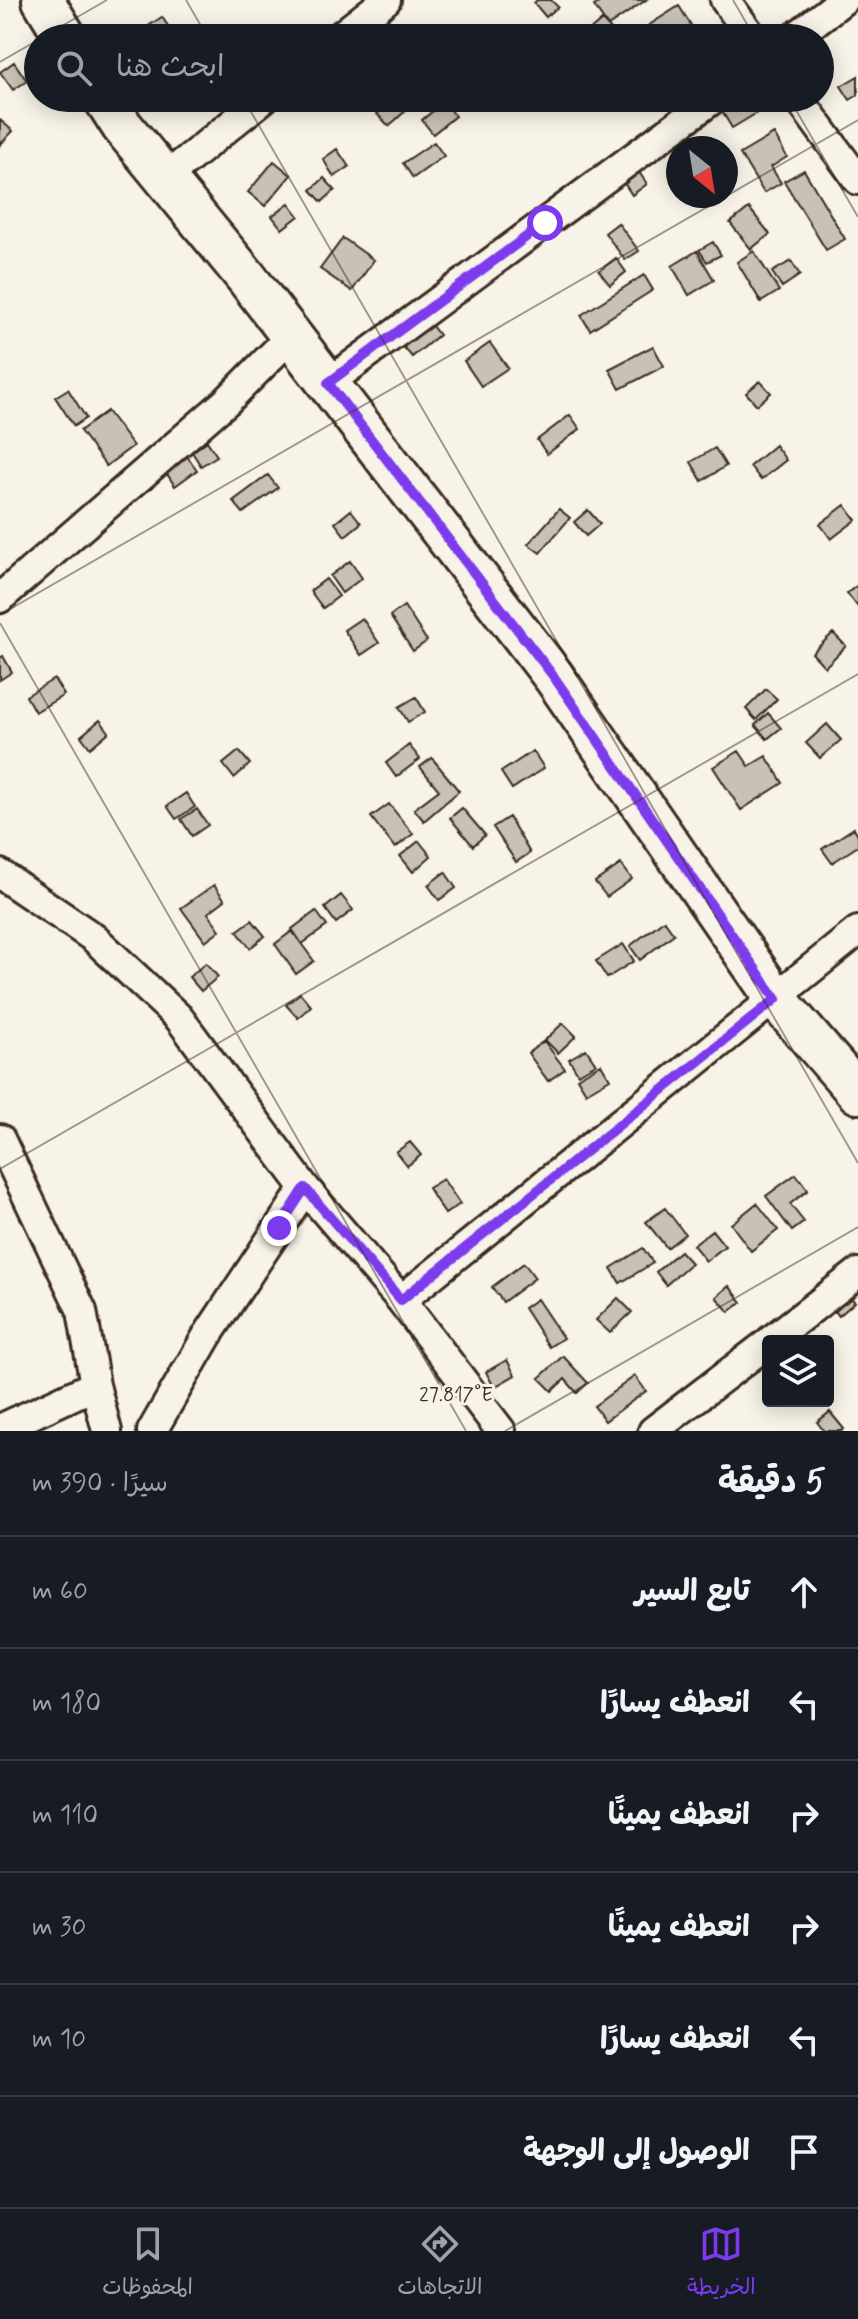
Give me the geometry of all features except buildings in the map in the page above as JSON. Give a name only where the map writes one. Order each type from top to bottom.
[{"type":"street","points":[[43,0],[58,24]]},
{"type":"street","points":[[356,24],[386,0]]},
{"type":"street","points":[[725,0],[743,24]]},
{"type":"street","points":[[812,24],[843,0]]},
{"type":"street","points":[[113,112],[328,383],[554,677],[776,999],[858,1093]]},
{"type":"street","points":[[165,178],[247,112]]},
{"type":"street","points":[[328,383],[695,112]]},
{"type":"street","points":[[808,112],[858,180]]},
{"type":"street","points":[[0,598],[227,401],[291,336]]},
{"type":"street","points":[[0,874],[94,938],[179,1018],[305,1188],[401,1300],[501,1431]]},
{"type":"street","points":[[401,1300],[858,931]]},
{"type":"street","points":[[0,1139],[82,1311],[107,1431]]},
{"type":"street","points":[[152,1431],[207,1336],[305,1188]]},
{"type":"street","points":[[778,1335],[858,1273]]},
{"type":"street","points":[[653,1431],[762,1347]]},
{"type":"street","points":[[0,1429],[95,1385]]},
{"type":"route","points":[[279,1228],[305,1188],[401,1300],[776,999],[554,677],[328,383],[545,223]]}]
